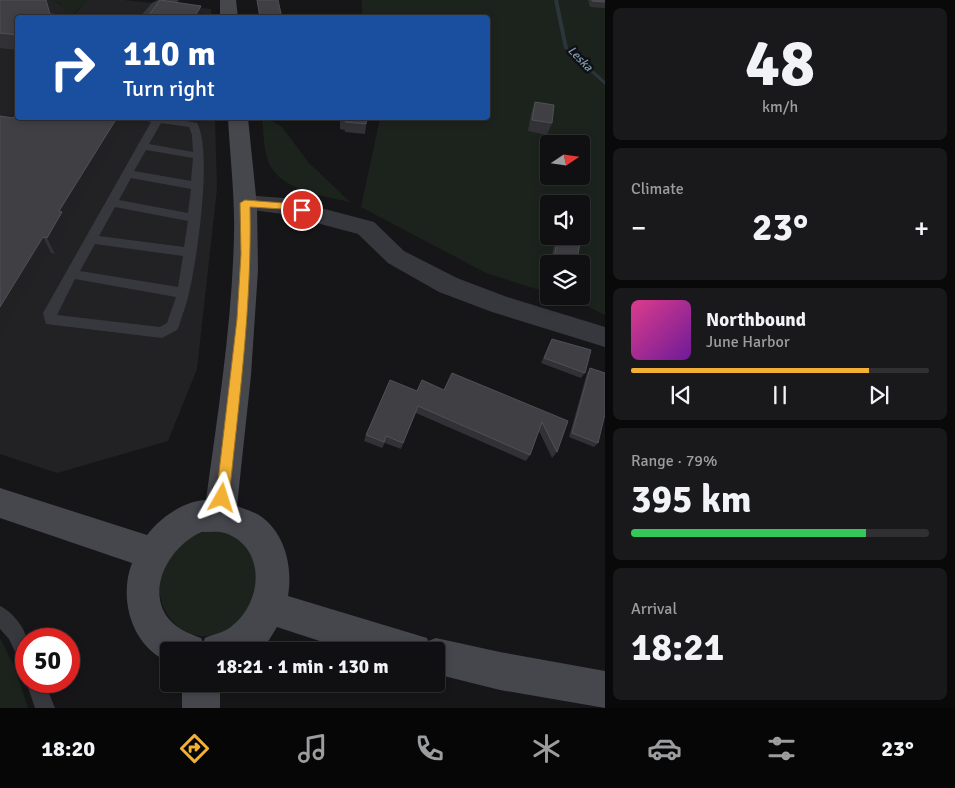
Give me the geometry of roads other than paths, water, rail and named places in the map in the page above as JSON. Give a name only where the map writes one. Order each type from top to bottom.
[{"type":"main road","points":[[228,0],[229,15]]},
{"type":"main road","points":[[220,516],[243,319],[246,244],[245,203],[238,120]]},
{"type":"main road","points":[[0,503],[151,553]]},
{"type":"main road","points":[[168,642],[152,627],[144,610],[141,591],[144,571],[151,553],[164,536],[181,524],[200,517],[220,516],[238,520],[255,531],[267,546],[274,565],[274,586],[269,607],[258,626],[240,642]]},
{"type":"main road","points":[[269,607],[377,642]]},
{"type":"main road","points":[[445,658],[500,671],[605,690]]},
{"type":"main road","points":[[201,692],[201,708]]},
{"type":"street","points":[[149,15],[158,6],[171,0]]},
{"type":"street","points":[[245,203],[283,206],[366,228],[396,257],[448,285],[502,305],[605,337]]},
{"type":"lane","points":[[157,120],[50,313],[52,320],[162,333],[172,326],[183,293],[194,218],[198,156],[196,128],[193,125],[164,120]]},
{"type":"lane","points":[[143,146],[198,156]]},
{"type":"lane","points":[[128,174],[197,186]]},
{"type":"lane","points":[[112,203],[194,218]]},
{"type":"lane","points":[[92,239],[189,252]]},
{"type":"lane","points":[[72,274],[183,293]]},
{"type":"lane","points":[[0,614],[15,635]]},
{"type":"lane","points":[[39,693],[45,708]]},
{"type":"waterway","name":"Leska","points":[[556,0],[566,48],[605,84]]}]
